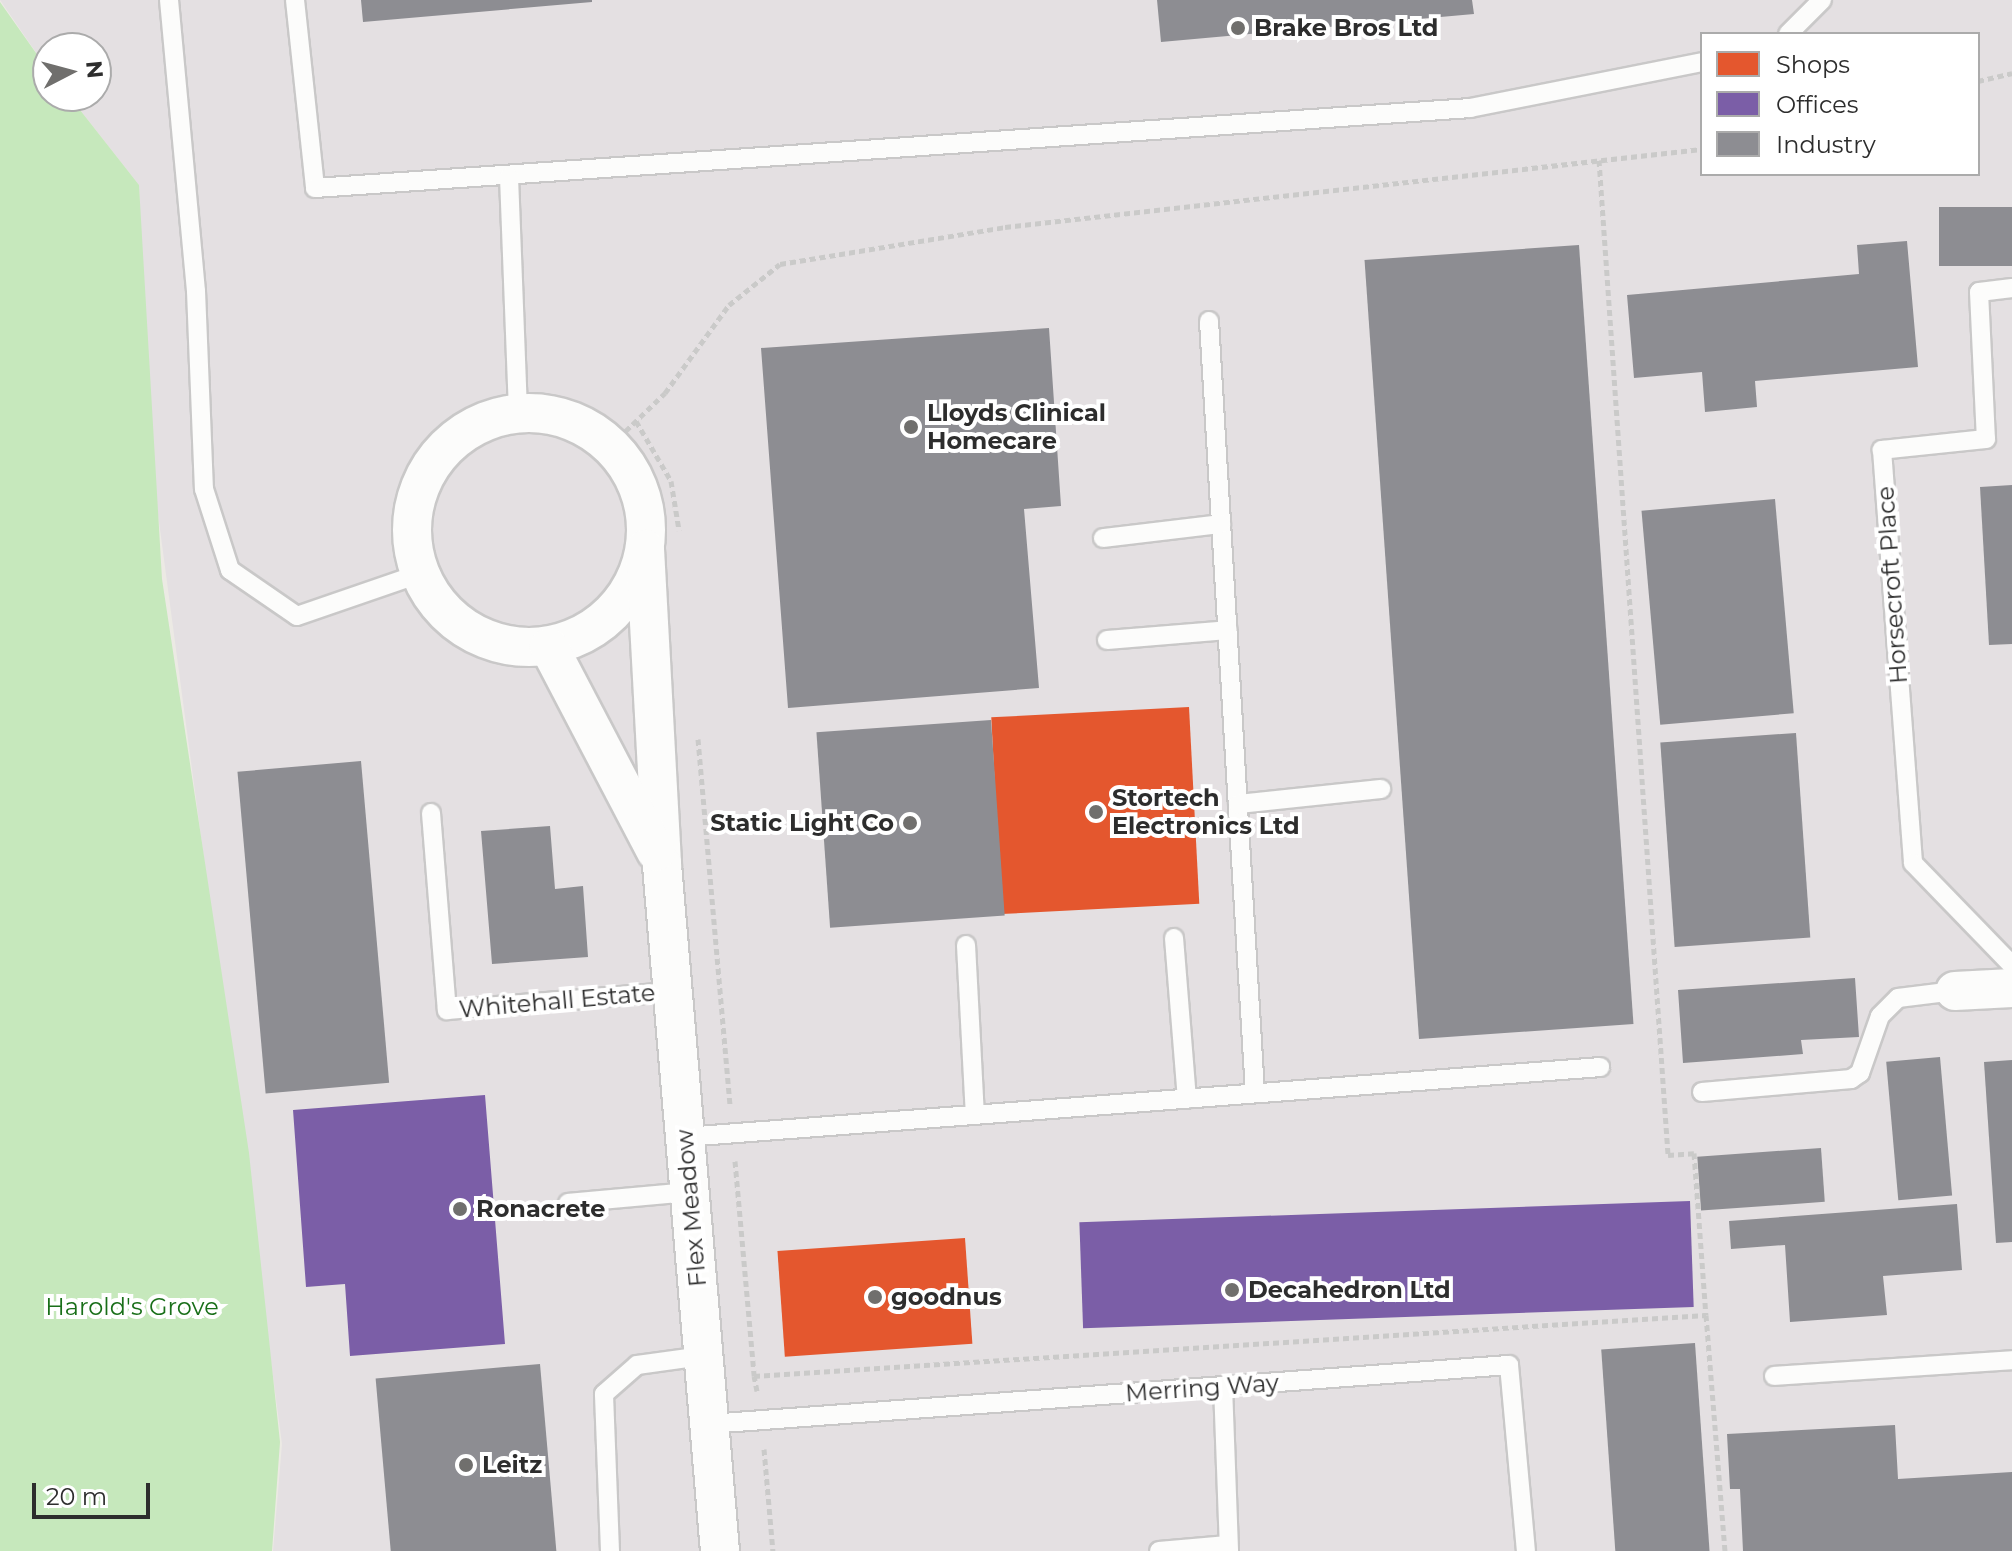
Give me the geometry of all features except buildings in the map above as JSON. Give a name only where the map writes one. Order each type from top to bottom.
[{"type":"street","name":"Flex Meadow","points":[[663,545],[613,613],[584,635],[549,647],[509,647],[471,633],[440,608],[419,574],[411,539],[414,502],[428,469],[452,441],[482,421],[518,413],[551,414],[584,426],[624,433],[645,511],[663,545],[662,865],[720,1551]]},
{"type":"street","name":"Flex Meadow","points":[[549,647],[662,865]]},
{"type":"street","points":[[1955,991],[2012,988]]},
{"type":"lane","points":[[169,0],[196,291],[204,489],[230,570],[297,616],[419,574]]},
{"type":"lane","points":[[295,0],[315,188],[509,177],[1470,108],[1700,62]]},
{"type":"lane","points":[[1790,32],[1822,0]]},
{"type":"lane","points":[[509,177],[518,413]]},
{"type":"lane","name":"Horsecroft Place","points":[[2012,288],[1979,292],[1986,439],[1882,450],[1913,863],[2012,965]]},
{"type":"lane","points":[[1209,321],[1255,1093]]},
{"type":"lane","points":[[1103,538],[1221,524]]},
{"type":"lane","points":[[1107,640],[1228,630]]},
{"type":"lane","points":[[1238,804],[1381,789]]},
{"type":"lane","name":"Whitehall Estate","points":[[431,813],[447,1010],[673,992]]},
{"type":"lane","points":[[1174,938],[1187,1098]]},
{"type":"lane","points":[[966,945],[975,1114]]},
{"type":"lane","points":[[1702,1092],[1851,1079],[1860,1073],[1880,1016],[1898,998],[1955,991]]},
{"type":"lane","points":[[685,1137],[1600,1067]]},
{"type":"lane","points":[[568,1203],[689,1192]]},
{"type":"lane","points":[[610,1551],[604,1394],[637,1365],[703,1356]]},
{"type":"lane","points":[[1774,1376],[2012,1360]]},
{"type":"lane","name":"Merring Way","points":[[709,1424],[1509,1365],[1526,1551]]},
{"type":"lane","points":[[1159,1551],[1229,1548],[1223,1386]]},
{"type":"path","points":[[1980,81],[2012,73]]},
{"type":"path","points":[[663,545],[671,481],[624,433],[665,393],[729,305],[780,264],[1005,227],[1700,149]]},
{"type":"path","points":[[1599,160],[1668,1155],[1694,1153],[1706,1315]]},
{"type":"path","points":[[697,728],[754,1376]]},
{"type":"shaded area","points":[[0,0],[2012,0],[2012,1551],[273,1551],[282,1444],[149,447],[139,185],[82,112],[112,112],[112,32],[32,32],[32,47]]},
{"type":"green space","name":"Harold's Grove","points":[[0,2],[32,47],[32,112],[82,112],[139,185],[162,579],[249,1153],[280,1442],[272,1551],[0,1551]]},
{"type":"place","name":"Brake Bros Ltd","points":[[1238,28]]},
{"type":"place","name":"Lloyds Clinical Homecare","points":[[911,427]]},
{"type":"place","name":"Stortech Electronics Ltd","points":[[1096,812]]},
{"type":"place","name":"Static Light Co","points":[[910,823]]},
{"type":"place","name":"Ronacrete","points":[[460,1209]]},
{"type":"place","name":"Decahedron Ltd","points":[[1232,1290]]},
{"type":"place","name":"goodnus","points":[[875,1297]]},
{"type":"place","name":"Leitz","points":[[466,1465]]}]
